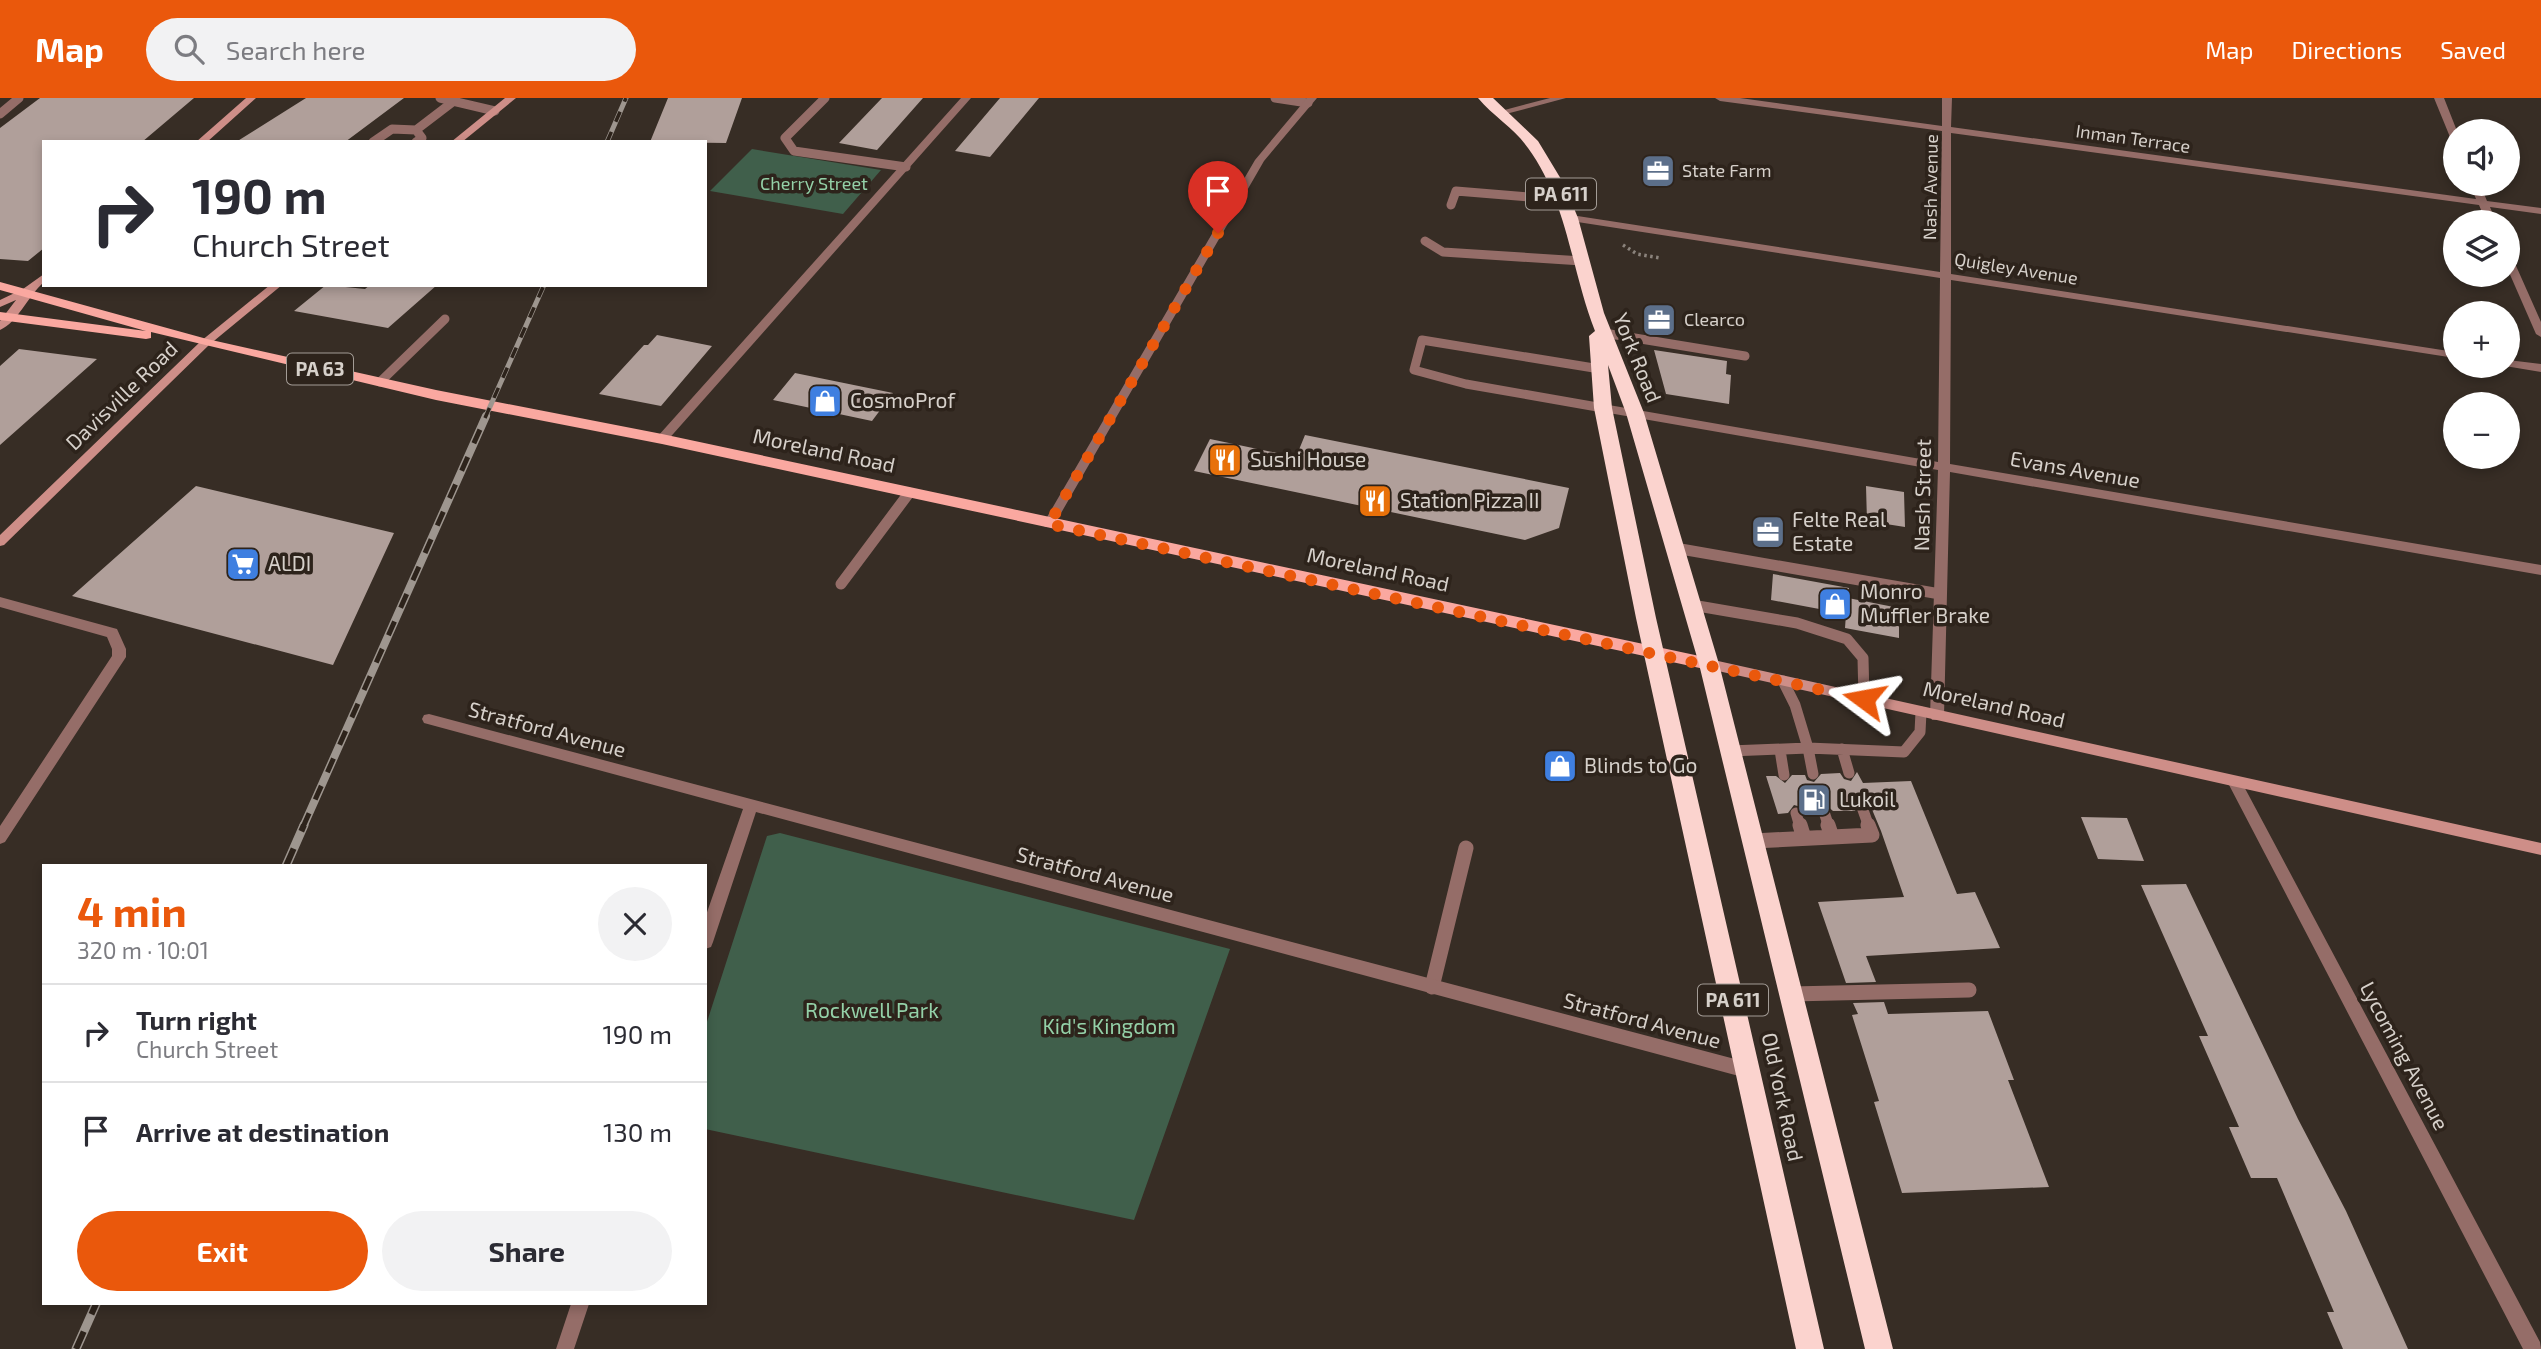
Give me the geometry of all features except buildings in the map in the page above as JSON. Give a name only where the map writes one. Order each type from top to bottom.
[{"type":"highway","name":"PA 611","points":[[1485,98],[1533,144],[1564,200],[1596,313]]},
{"type":"highway","name":"York Road","points":[[1596,313],[1635,413],[1709,664]]},
{"type":"highway","name":"York Road","points":[[1596,313],[1603,408],[1653,652]]},
{"type":"highway","name":"Old York Road","points":[[1653,652],[1810,1349]]},
{"type":"highway","name":"Old York Road","points":[[1709,664],[1879,1349]]},
{"type":"main road","points":[[203,140],[251,98]]},
{"type":"main road","points":[[459,140],[511,98]]},
{"type":"main road","points":[[4,320],[27,291],[42,279]]},
{"type":"main road","name":"PA 63","points":[[0,286],[27,291],[205,343]]},
{"type":"main road","name":"Davisville Road","points":[[0,542],[205,343],[275,287]]},
{"type":"main road","points":[[0,304],[27,291]]},
{"type":"main road","name":"PA 63","points":[[4,320],[205,343]]},
{"type":"main road","name":"Moreland Road","points":[[205,343],[380,383],[662,439],[1709,664],[2541,849]]},
{"type":"street","points":[[662,439],[966,98]]},
{"type":"street","points":[[1502,112],[1561,98]]},
{"type":"street","name":"Inman Terrace","points":[[1720,98],[2541,211]]},
{"type":"street","name":"Nash Avenue","points":[[1945,276],[1948,98]]},
{"type":"street","points":[[2439,98],[2448,119]]},
{"type":"street","points":[[1049,524],[1260,160],[1310,100]]},
{"type":"street","points":[[2480,196],[2486,210]]},
{"type":"street","name":"Quigley Avenue","points":[[1571,218],[2443,353]]},
{"type":"street","name":"Nash Street","points":[[1937,716],[1944,467],[1945,276]]},
{"type":"street","points":[[2520,286],[2541,334]]},
{"type":"street","points":[[2520,365],[2541,368]]},
{"type":"street","name":"Evans Avenue","points":[[1603,408],[2541,570]]},
{"type":"street","points":[[0,602],[112,633],[119,649],[119,657],[0,838]]},
{"type":"street","name":"Stratford Avenue","points":[[429,719],[1749,1071]]},
{"type":"street","name":"Lycoming Avenue","points":[[2235,783],[2533,1349]]},
{"type":"street","points":[[707,936],[751,806]]},
{"type":"street","points":[[565,1349],[580,1305]]},
{"type":"lane","points":[[0,114],[19,98]]},
{"type":"lane","points":[[440,98],[495,111]]},
{"type":"lane","points":[[825,98],[785,138],[794,151],[906,167]]},
{"type":"lane","points":[[1275,98],[1310,100]]},
{"type":"lane","points":[[376,140],[392,129],[416,130],[454,101]]},
{"type":"lane","points":[[416,130],[422,138],[419,140]]},
{"type":"lane","points":[[1451,205],[1456,191],[1564,200]]},
{"type":"lane","points":[[1424,241],[1443,251],[1582,261]]},
{"type":"lane","points":[[380,383],[445,319]]},
{"type":"lane","points":[[1604,334],[1745,356]]},
{"type":"lane","points":[[1600,369],[1422,340],[1414,370],[1466,384],[1603,408]]},
{"type":"lane","points":[[841,584],[909,492]]},
{"type":"lane","points":[[1675,548],[1940,594]]},
{"type":"lane","points":[[1692,605],[1797,623],[1847,639],[1863,658],[1864,699]]},
{"type":"lane","points":[[1783,681],[1795,705],[1808,748],[1812,774]]},
{"type":"lane","points":[[1730,751],[1808,748],[1904,752],[1920,732],[1921,712]]},
{"type":"lane","points":[[1842,749],[1849,773]]},
{"type":"lane","points":[[1780,750],[1784,775]]},
{"type":"lane","points":[[1753,841],[1872,835],[1863,810]]},
{"type":"lane","points":[[1824,812],[1832,837]]},
{"type":"lane","points":[[1796,813],[1804,838]]},
{"type":"lane","points":[[1432,987],[1466,848]]},
{"type":"lane","points":[[1791,994],[1969,990]]},
{"type":"path","points":[[1619,240],[1637,254],[1660,258]]},
{"type":"green space","name":"Cherry Street","points":[[752,149],[881,170],[843,214],[710,191]]},
{"type":"green space","name":"Rockwell Park","points":[[780,833],[1230,949],[1134,1220],[707,1129],[707,1022],[767,836]]},
{"type":"railway","points":[[608,140],[626,98]]},
{"type":"railway","points":[[485,418],[543,287]]},
{"type":"railway","points":[[303,827],[486,416]]},
{"type":"railway","points":[[287,864],[304,825]]},
{"type":"railway","points":[[76,1349],[96,1305]]},
{"type":"place","name":"State Farm","points":[[1658,171]]},
{"type":"place","name":"Clearco","points":[[1659,320]]},
{"type":"place","name":"CosmoProf","points":[[825,401]]},
{"type":"place","name":"Sushi House","points":[[1225,460]]},
{"type":"place","name":"Station Pizza II","points":[[1375,501]]},
{"type":"place","name":"Felte Real Estate","points":[[1768,532]]},
{"type":"place","name":"ALDI","points":[[243,564]]},
{"type":"place","name":"Monro Muffler Brake","points":[[1835,604]]},
{"type":"place","name":"Blinds to Go","points":[[1560,766]]},
{"type":"place","name":"Lukoil","points":[[1814,800]]},
{"type":"route","points":[[1218,233],[1049,524],[1864,699]]},
{"type":"park label","name":"Kid's Kingdom","points":[[1109,1027]]}]
